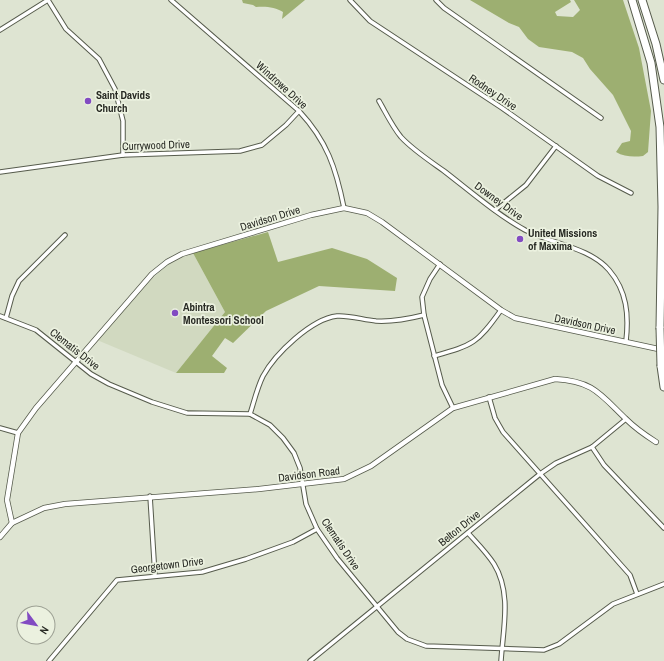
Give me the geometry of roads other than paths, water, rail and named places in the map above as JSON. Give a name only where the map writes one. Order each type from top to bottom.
[{"type":"highway","points":[[632,0],[651,63],[660,127],[662,207],[660,328],[661,366],[664,387]]},
{"type":"highway","points":[[642,0],[656,44],[664,80]]},
{"type":"street","points":[[0,30],[48,0],[66,29],[99,59],[115,89],[123,121],[123,155]]},
{"type":"street","name":"Windrowe Drive","points":[[171,0],[299,111],[319,135],[331,157],[339,182],[344,208]]},
{"type":"street","name":"Rodney Drive","points":[[350,0],[370,21],[598,176],[630,193]]},
{"type":"street","points":[[436,0],[444,8],[601,118]]},
{"type":"street","name":"Downey Drive","points":[[379,101],[402,138],[495,210],[523,229],[541,238],[597,258],[609,270],[618,283],[626,304],[628,322],[626,341]]},
{"type":"street","name":"Currywood Drive","points":[[0,172],[123,155],[240,151],[256,148],[274,136],[299,111]]},
{"type":"street","points":[[495,210],[526,184],[556,146]]},
{"type":"street","name":"Davidson Drive","points":[[12,523],[7,500],[18,433],[36,408],[75,361],[152,274],[167,262],[182,254],[311,215],[344,208],[367,213],[382,222],[501,310],[515,318],[664,350]]},
{"type":"street","points":[[6,318],[12,296],[19,281],[65,235]]},
{"type":"street","points":[[440,264],[430,279],[422,297],[424,315],[434,356],[442,385],[452,408]]},
{"type":"street","points":[[434,356],[471,344],[480,338],[501,310]]},
{"type":"street","points":[[250,414],[263,378],[272,363],[313,324],[324,318],[338,316],[377,321],[395,321],[424,315]]},
{"type":"street","name":"Clematis Drive","points":[[0,316],[36,330],[91,374],[109,384],[152,402],[187,413],[250,414],[270,426],[287,443],[300,468],[306,504],[317,529],[337,558],[376,608],[398,632],[417,643],[426,646],[544,650],[560,644],[614,604],[664,584]]},
{"type":"street","name":"Davidson Road","points":[[0,537],[12,523],[44,508],[65,504],[302,484],[344,479],[359,472],[452,408],[489,396],[555,379],[570,380],[587,385],[602,394],[626,420],[656,442]]},
{"type":"street","points":[[489,396],[495,418],[503,432],[630,575],[637,594]]},
{"type":"street","name":"Belton Drive","points":[[310,661],[540,474],[578,452],[592,447],[626,420]]},
{"type":"street","points":[[0,428],[18,433]]},
{"type":"street","points":[[592,447],[604,465],[664,528]]},
{"type":"street","points":[[150,496],[155,576]]},
{"type":"street","name":"Georgetown Drive","points":[[49,661],[117,580],[202,572],[246,559],[293,542],[317,529]]},
{"type":"street","points":[[468,533],[494,564],[503,587],[506,611],[501,661]]},
{"type":"place","name":"Saint Davids Church","points":[[88,101]]},
{"type":"place","name":"United Missions of Maxima","points":[[520,239]]},
{"type":"place","name":"Abintra Montessori School","points":[[175,313]]}]
